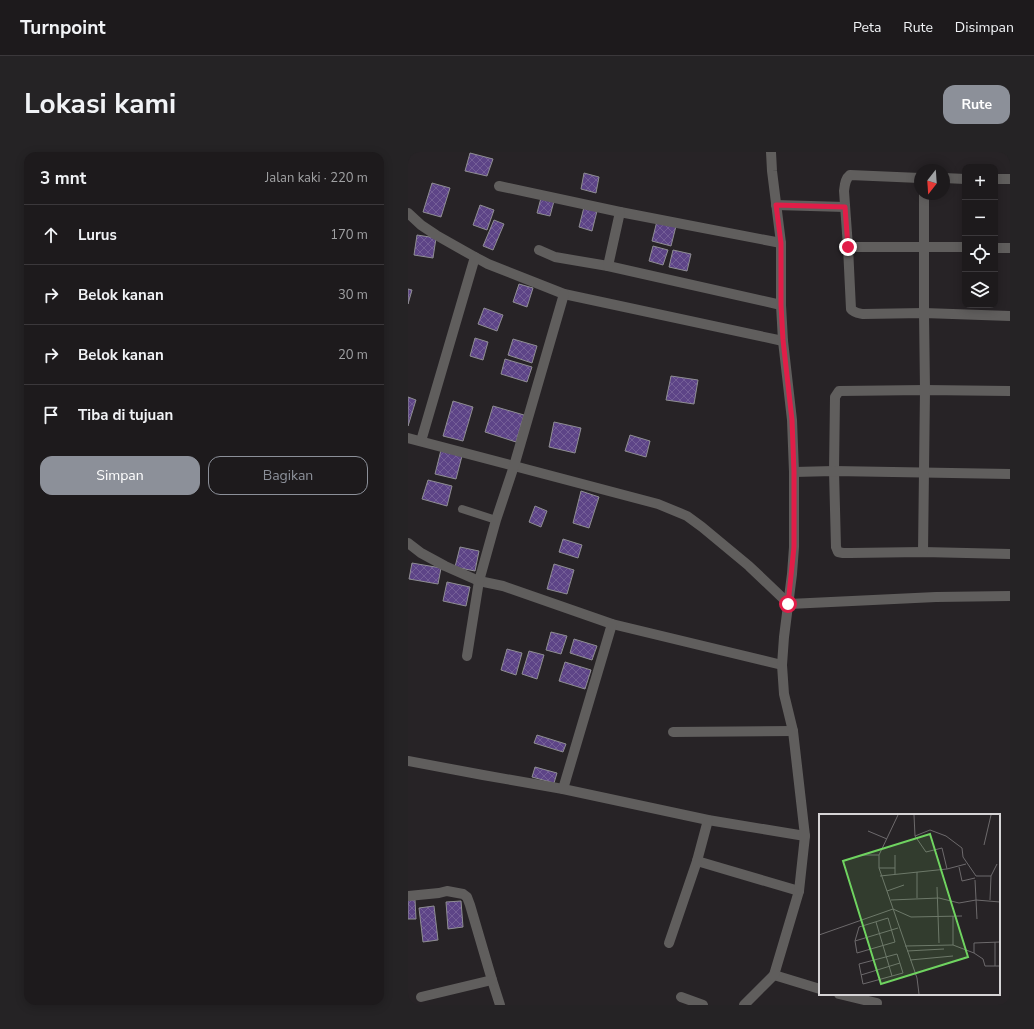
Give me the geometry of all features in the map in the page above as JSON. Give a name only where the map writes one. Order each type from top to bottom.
[{"type":"street","points":[[744,1005],[774,975],[798,891],[805,836],[793,731],[784,694],[782,665],[794,547],[794,472],[792,420],[783,340],[781,305],[781,243],[771,152]]},
{"type":"street","points":[[914,178],[850,175],[845,182],[844,191],[850,306],[853,312],[863,314],[1010,316]]},
{"type":"street","points":[[950,178],[962,179]]},
{"type":"street","points":[[998,179],[1010,179]]},
{"type":"street","points":[[499,186],[620,212],[781,243]]},
{"type":"street","points":[[923,552],[926,390],[924,200]]},
{"type":"street","points":[[776,205],[845,207]]},
{"type":"street","points":[[608,266],[620,212]]},
{"type":"street","points":[[408,213],[436,236],[488,264],[564,294],[783,340]]},
{"type":"street","points":[[848,247],[962,247]]},
{"type":"street","points":[[998,248],[1010,248]]},
{"type":"street","points":[[539,250],[554,257],[608,266],[781,305]]},
{"type":"street","points":[[421,441],[475,257]]},
{"type":"street","points":[[467,656],[479,581],[564,294]]},
{"type":"street","points":[[1010,391],[840,390],[837,392],[835,397],[834,471],[836,547],[838,552],[1010,554]]},
{"type":"street","points":[[408,438],[658,504],[687,516],[749,566],[788,604],[936,597],[1010,596]]},
{"type":"street","points":[[794,472],[834,471],[1010,474]]},
{"type":"street","points":[[408,543],[421,553],[445,566],[479,581],[502,586],[612,624],[782,665]]},
{"type":"street","points":[[563,789],[612,624]]},
{"type":"street","points":[[673,732],[793,731]]},
{"type":"street","points":[[408,761],[563,789],[708,820],[805,836]]},
{"type":"street","points":[[669,943],[697,861],[708,820]]},
{"type":"street","points":[[697,861],[798,891]]},
{"type":"street","points":[[408,896],[447,891],[463,894],[467,897],[500,1005]]},
{"type":"street","points":[[774,975],[819,989]]},
{"type":"street","points":[[421,997],[492,980]]},
{"type":"street","points":[[844,995],[877,1003]]},
{"type":"street","points":[[681,997],[703,1005]]},
{"type":"lane","points":[[462,509],[496,520]]},
{"type":"building","points":[[470,153],[493,159],[487,176],[465,171]]},
{"type":"building","points":[[584,173],[599,177],[596,193],[581,189]]},
{"type":"building","points":[[432,183],[450,188],[441,217],[423,212]]},
{"type":"building","points":[[541,198],[554,201],[550,216],[537,213]]},
{"type":"building","points":[[480,205],[494,210],[487,230],[473,225]]},
{"type":"building","points":[[584,207],[597,211],[592,231],[579,227]]},
{"type":"building","points":[[494,220],[504,224],[493,250],[483,246]]},
{"type":"building","points":[[657,221],[676,226],[671,246],[652,241]]},
{"type":"building","points":[[417,235],[436,238],[433,258],[414,255]]},
{"type":"building","points":[[653,246],[668,250],[663,265],[649,261]]},
{"type":"building","points":[[673,250],[691,254],[687,271],[669,267]]},
{"type":"building","points":[[519,284],[533,288],[527,307],[513,302]]},
{"type":"building","points":[[408,289],[412,290],[408,304]]},
{"type":"building","points":[[484,308],[503,315],[497,331],[478,324]]},
{"type":"building","points":[[475,338],[488,342],[483,360],[470,356]]},
{"type":"building","points":[[513,339],[537,346],[532,363],[508,355]]},
{"type":"building","points":[[505,359],[532,367],[527,382],[501,374]]},
{"type":"building","points":[[671,376],[698,380],[694,404],[666,400]]},
{"type":"building","points":[[408,397],[416,400],[408,426]]},
{"type":"building","points":[[453,401],[473,407],[463,441],[443,436]]},
{"type":"building","points":[[493,406],[524,415],[516,442],[485,432]]},
{"type":"building","points":[[554,422],[581,428],[575,453],[549,447]]},
{"type":"building","points":[[630,435],[650,441],[646,457],[625,451]]},
{"type":"building","points":[[441,450],[462,456],[456,479],[435,474]]},
{"type":"building","points":[[428,480],[452,486],[447,506],[422,499]]},
{"type":"building","points":[[581,491],[599,497],[589,528],[573,523]]},
{"type":"building","points":[[535,506],[547,511],[541,527],[529,522]]},
{"type":"building","points":[[563,539],[582,545],[578,558],[559,552]]},
{"type":"building","points":[[460,547],[479,551],[475,571],[455,567]]},
{"type":"building","points":[[412,563],[441,568],[438,584],[409,579]]},
{"type":"building","points":[[554,564],[574,570],[567,594],[547,589]]},
{"type":"building","points":[[447,582],[470,587],[466,606],[443,601]]},
{"type":"building","points":[[551,632],[567,636],[561,654],[546,650]]},
{"type":"building","points":[[574,639],[597,646],[592,660],[570,653]]},
{"type":"building","points":[[507,649],[522,653],[516,675],[501,670]]},
{"type":"building","points":[[529,651],[544,655],[537,679],[522,674]]},
{"type":"building","points":[[565,662],[591,670],[585,689],[559,681]]},
{"type":"building","points":[[537,735],[566,744],[563,752],[534,743]]},
{"type":"building","points":[[535,767],[557,773],[554,783],[532,777]]},
{"type":"building","points":[[408,900],[415,900],[416,919],[408,919]]},
{"type":"building","points":[[461,901],[463,927],[448,929],[446,902]]},
{"type":"building","points":[[434,906],[438,940],[423,942],[419,908]]},
{"type":"route","points":[[788,604],[794,547],[794,472],[792,420],[783,340],[781,305],[781,243],[776,205],[845,207],[848,247]]}]
